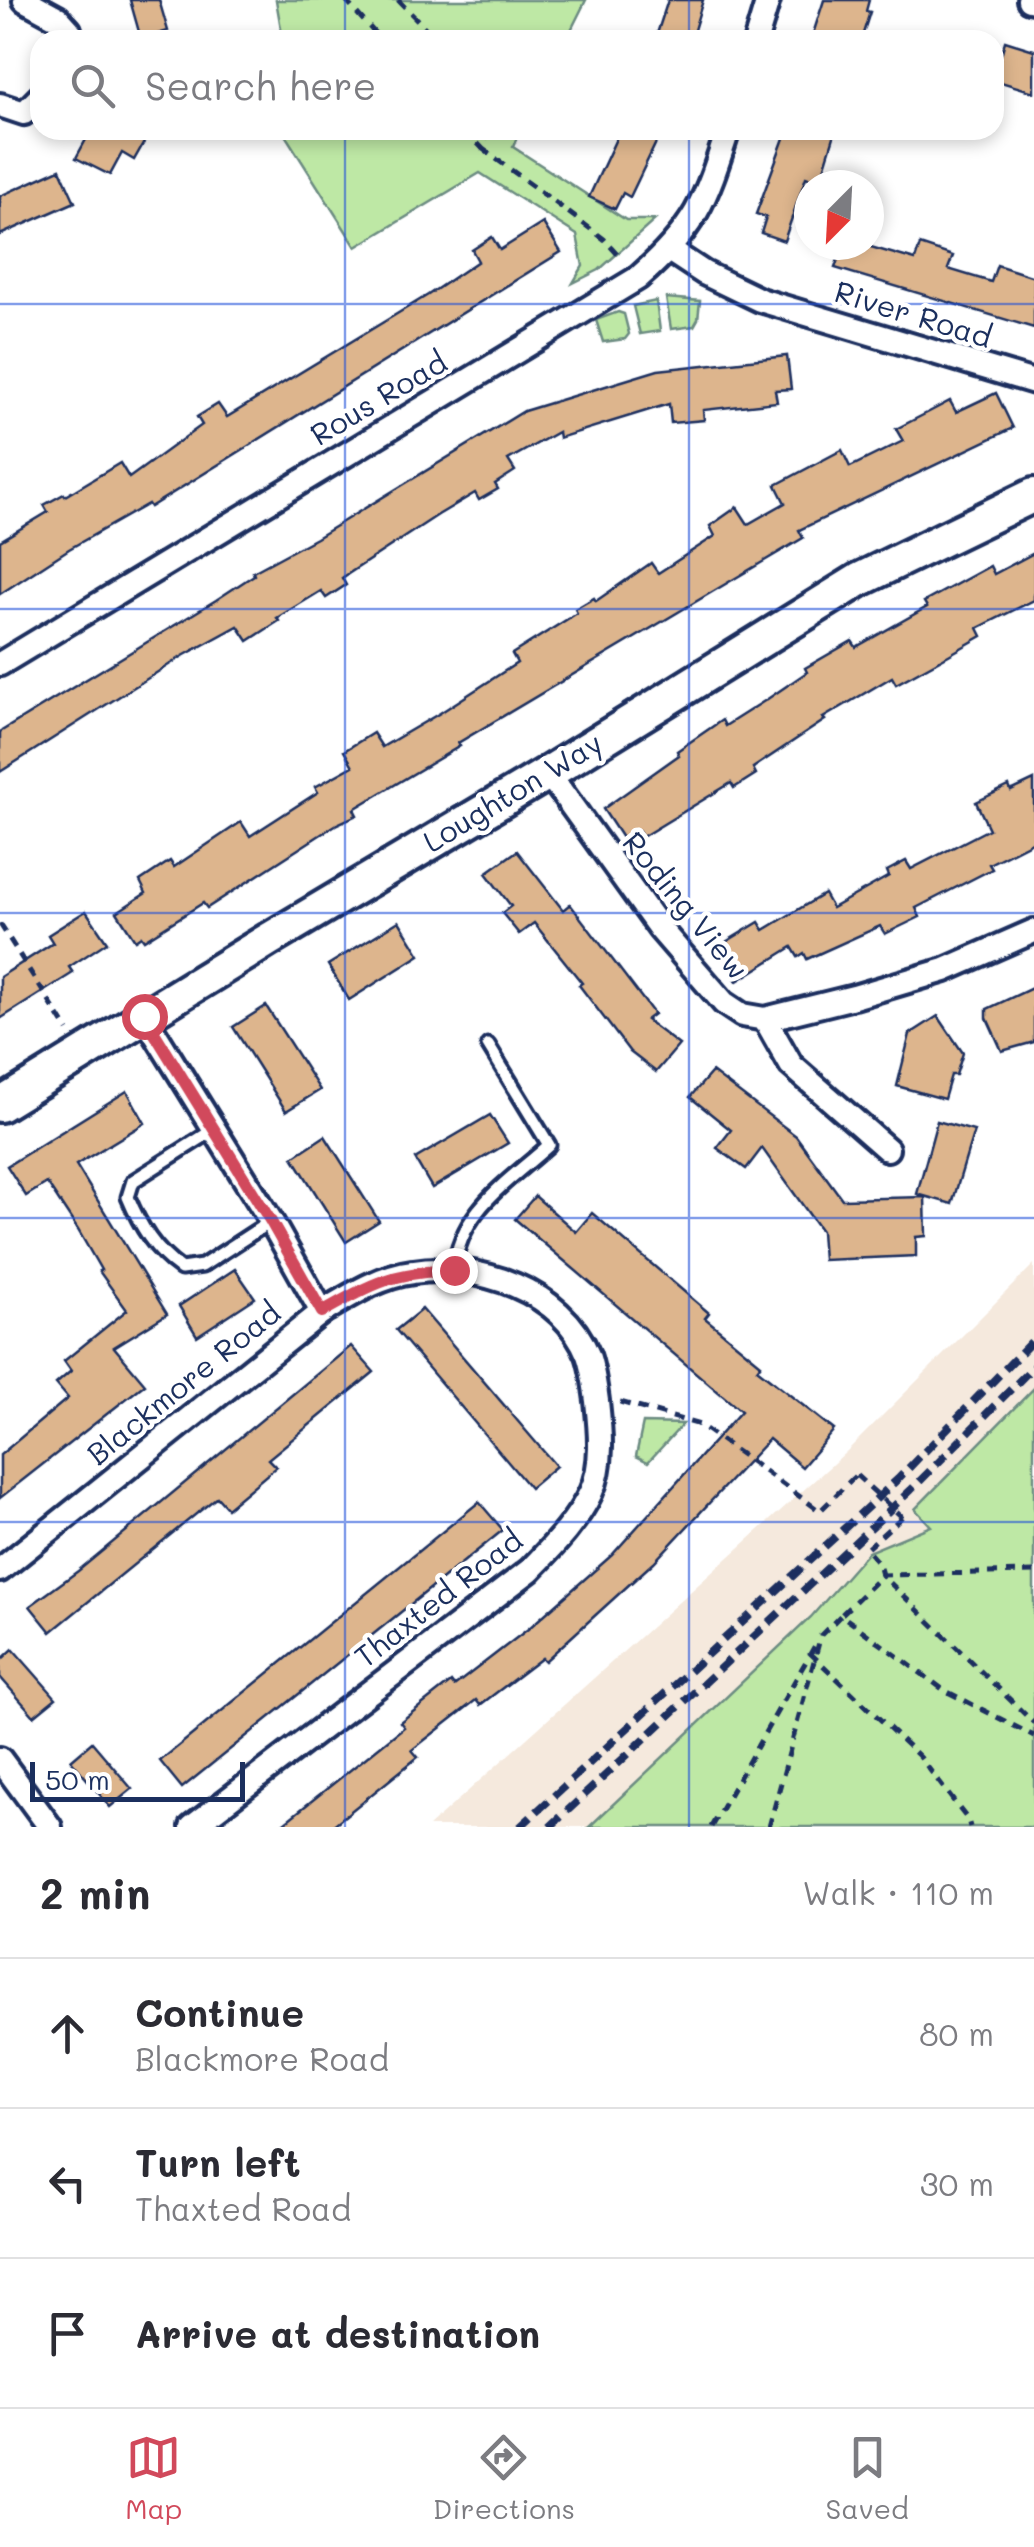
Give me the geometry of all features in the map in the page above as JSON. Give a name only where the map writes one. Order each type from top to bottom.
[{"type":"street","points":[[25,0],[58,18],[69,30]]},
{"type":"street","points":[[759,30],[768,0]]},
{"type":"street","points":[[0,105],[24,113],[30,107]]},
{"type":"street","name":"Rous Road","points":[[0,664],[638,278],[694,220],[711,185],[725,140]]},
{"type":"street","name":"River Road","points":[[669,250],[704,273],[760,300],[1034,382]]},
{"type":"street","name":"Loughton Way","points":[[0,1106],[859,580],[1034,495]]},
{"type":"street","name":"Roding View","points":[[548,773],[660,929],[724,1003],[742,1015],[765,1019]]},
{"type":"street","points":[[887,1149],[791,1065],[765,1019],[854,998],[945,970],[1034,931]]},
{"type":"street","name":"Blackmore Road","points":[[0,1570],[322,1312],[144,1016]]},
{"type":"street","name":"Thaxted Road","points":[[192,1827],[530,1570],[565,1533],[593,1489],[601,1438],[588,1355],[564,1317],[525,1291],[491,1275],[454,1270],[412,1272],[370,1284],[322,1312]]},
{"type":"street","points":[[0,1759],[50,1827]]},
{"type":"lane","points":[[454,1270],[457,1243],[467,1223],[487,1200],[549,1146],[488,1045]]},
{"type":"lane","points":[[215,1130],[133,1181],[128,1197],[140,1224],[166,1258],[181,1269],[202,1266],[270,1220]]},
{"type":"path","points":[[345,0],[372,30]]},
{"type":"path","points":[[398,0],[427,30]]},
{"type":"path","points":[[475,140],[604,239],[638,278]]},
{"type":"path","points":[[483,149],[485,140]]},
{"type":"path","points":[[0,924],[83,1054]]},
{"type":"path","points":[[596,1395],[700,1425],[820,1511],[856,1475],[902,1517],[866,1549],[882,1576],[1034,1723]]},
{"type":"path","points":[[769,1827],[813,1655],[821,1635],[841,1615],[882,1576],[1034,1572]]},
{"type":"path","points":[[841,1615],[944,1690],[1034,1736]]},
{"type":"path","points":[[711,1827],[813,1655]]},
{"type":"path","points":[[813,1655],[920,1757],[970,1827]]},
{"type":"shaded area","points":[[1034,1264],[1034,1464],[932,1526],[868,1552],[811,1617],[589,1827],[428,1827],[846,1452]]},
{"type":"green space","points":[[276,0],[586,0],[571,30],[281,30]]},
{"type":"green space","points":[[288,140],[516,140],[513,147],[626,220],[655,220],[599,270],[573,283],[583,266],[577,235],[480,173],[356,247]]},
{"type":"green space","points":[[666,298],[700,301],[694,326],[671,329]]},
{"type":"green space","points":[[656,301],[660,331],[640,334],[633,306]]},
{"type":"green space","points":[[618,312],[624,314],[629,334],[625,339],[603,342],[596,320]]},
{"type":"green space","points":[[1034,1388],[1034,1827],[589,1827],[811,1617],[868,1552],[931,1526],[915,1509]]},
{"type":"green space","points":[[643,1423],[683,1424],[648,1462],[636,1456]]},
{"type":"building","points":[[130,0],[159,0],[168,30],[138,30]]},
{"type":"building","points":[[668,0],[703,0],[694,30],[658,30]]},
{"type":"building","points":[[824,0],[869,0],[864,30],[814,30]]},
{"type":"building","points":[[1005,41],[1034,50],[1034,92],[1004,83]]},
{"type":"building","points":[[86,140],[145,140],[134,160],[122,153],[110,175],[76,158]]},
{"type":"building","points":[[615,140],[657,140],[630,197],[623,193],[615,209],[589,197]]},
{"type":"building","points":[[783,140],[833,140],[824,170],[794,170],[794,212],[784,241],[761,233],[766,217],[756,214]]},
{"type":"building","points":[[60,169],[75,202],[0,235],[0,196]]},
{"type":"building","points":[[543,223],[561,252],[150,507],[148,504],[69,549],[0,594],[0,541],[48,512],[44,505],[120,463],[129,478],[202,425],[197,417],[218,404],[227,417],[428,295],[478,261],[472,250],[492,237],[500,250]]},
{"type":"building","points":[[920,245],[953,256],[948,269],[991,282],[997,265],[1034,277],[1034,328],[835,268],[838,260],[884,260],[884,251],[915,260]]},
{"type":"building","points":[[787,356],[791,389],[775,390],[777,402],[703,410],[704,420],[671,423],[669,404],[559,438],[558,432],[508,460],[515,471],[495,484],[498,489],[479,500],[475,493],[438,515],[342,578],[346,585],[326,598],[321,591],[248,641],[238,626],[183,656],[0,772],[0,732],[216,600],[253,572],[524,411],[658,370]]},
{"type":"building","points":[[996,393],[1013,428],[799,530],[803,538],[458,743],[460,746],[354,809],[357,815],[207,908],[203,903],[144,940],[141,936],[135,940],[117,912],[146,893],[140,881],[170,861],[174,867],[241,822],[250,836],[318,792],[315,787],[353,766],[344,751],[373,733],[382,747],[440,713],[517,663],[512,654],[577,613],[575,609],[594,598],[596,601],[651,563],[658,573],[715,536],[710,526],[737,507],[748,524],[785,503],[776,485],[842,450],[850,467],[903,441],[896,429],[950,401],[956,412]]},
{"type":"building","points":[[1034,553],[1034,600],[978,628],[982,636],[947,656],[896,684],[892,677],[823,718],[753,768],[756,774],[734,788],[731,783],[642,837],[639,831],[624,841],[603,809],[679,755],[677,751],[722,720],[725,726],[766,700],[807,672],[805,668],[852,641],[856,647],[927,607],[924,602],[990,566],[994,574]]},
{"type":"building","points":[[1034,780],[1034,841],[989,864],[992,869],[916,908],[920,917],[885,934],[880,926],[807,959],[804,953],[798,957],[792,947],[737,981],[716,948],[759,922],[764,930],[824,894],[832,908],[889,876],[887,871],[906,861],[911,869],[989,829],[976,802],[1009,786],[1011,791]]},
{"type":"building","points":[[517,851],[563,910],[570,904],[654,1014],[646,1020],[679,1045],[656,1072],[630,1052],[534,923],[519,934],[502,913],[511,906],[486,873]]},
{"type":"building","points":[[86,911],[107,942],[69,967],[73,973],[0,1019],[0,977],[53,943],[48,935]]},
{"type":"building","points":[[399,921],[420,955],[349,1000],[328,965]]},
{"type":"building","points":[[1034,987],[1034,1042],[1002,1051],[987,1018],[987,1009]]},
{"type":"building","points":[[266,1006],[320,1090],[286,1111],[233,1027]]},
{"type":"building","points":[[938,1016],[963,1053],[944,1099],[897,1086],[910,1034]]},
{"type":"building","points":[[712,1072],[796,1136],[842,1199],[925,1197],[926,1236],[916,1237],[916,1256],[823,1260],[821,1231],[762,1148],[746,1169],[717,1148],[731,1130],[690,1097]]},
{"type":"building","points":[[127,1091],[145,1123],[76,1165],[167,1314],[114,1347],[145,1384],[0,1498],[0,1455],[68,1398],[56,1384],[71,1371],[64,1361],[127,1310],[47,1183],[26,1196],[7,1166]]},
{"type":"building","points":[[490,1115],[508,1143],[432,1188],[415,1159]]},
{"type":"building","points":[[937,1121],[974,1131],[952,1204],[917,1194]]},
{"type":"building","points":[[325,1136],[379,1221],[346,1242],[293,1157]]},
{"type":"building","points":[[535,1196],[576,1232],[592,1213],[709,1313],[705,1318],[761,1364],[757,1369],[834,1430],[802,1467],[769,1439],[654,1562],[545,1661],[542,1658],[480,1705],[476,1700],[412,1750],[418,1757],[331,1827],[279,1827],[404,1727],[400,1722],[528,1629],[612,1555],[741,1411],[515,1219]]},
{"type":"building","points":[[235,1269],[255,1298],[197,1336],[179,1306]]},
{"type":"building","points":[[422,1309],[556,1466],[530,1488],[396,1330]]},
{"type":"building","points":[[351,1346],[374,1372],[268,1459],[276,1467],[227,1508],[217,1497],[51,1632],[30,1606],[78,1571]]},
{"type":"building","points":[[479,1502],[503,1530],[182,1788],[160,1761]]},
{"type":"building","points":[[13,1649],[56,1698],[34,1716],[0,1677],[0,1661]]},
{"type":"building","points":[[92,1742],[132,1789],[110,1807],[71,1760]]},
{"type":"railway","points":[[520,1827],[898,1479],[1034,1339]]},
{"type":"railway","points":[[550,1827],[911,1490],[1034,1366]]},
{"type":"route","points":[[144,1016],[322,1312],[370,1284],[412,1272],[454,1270]]}]
